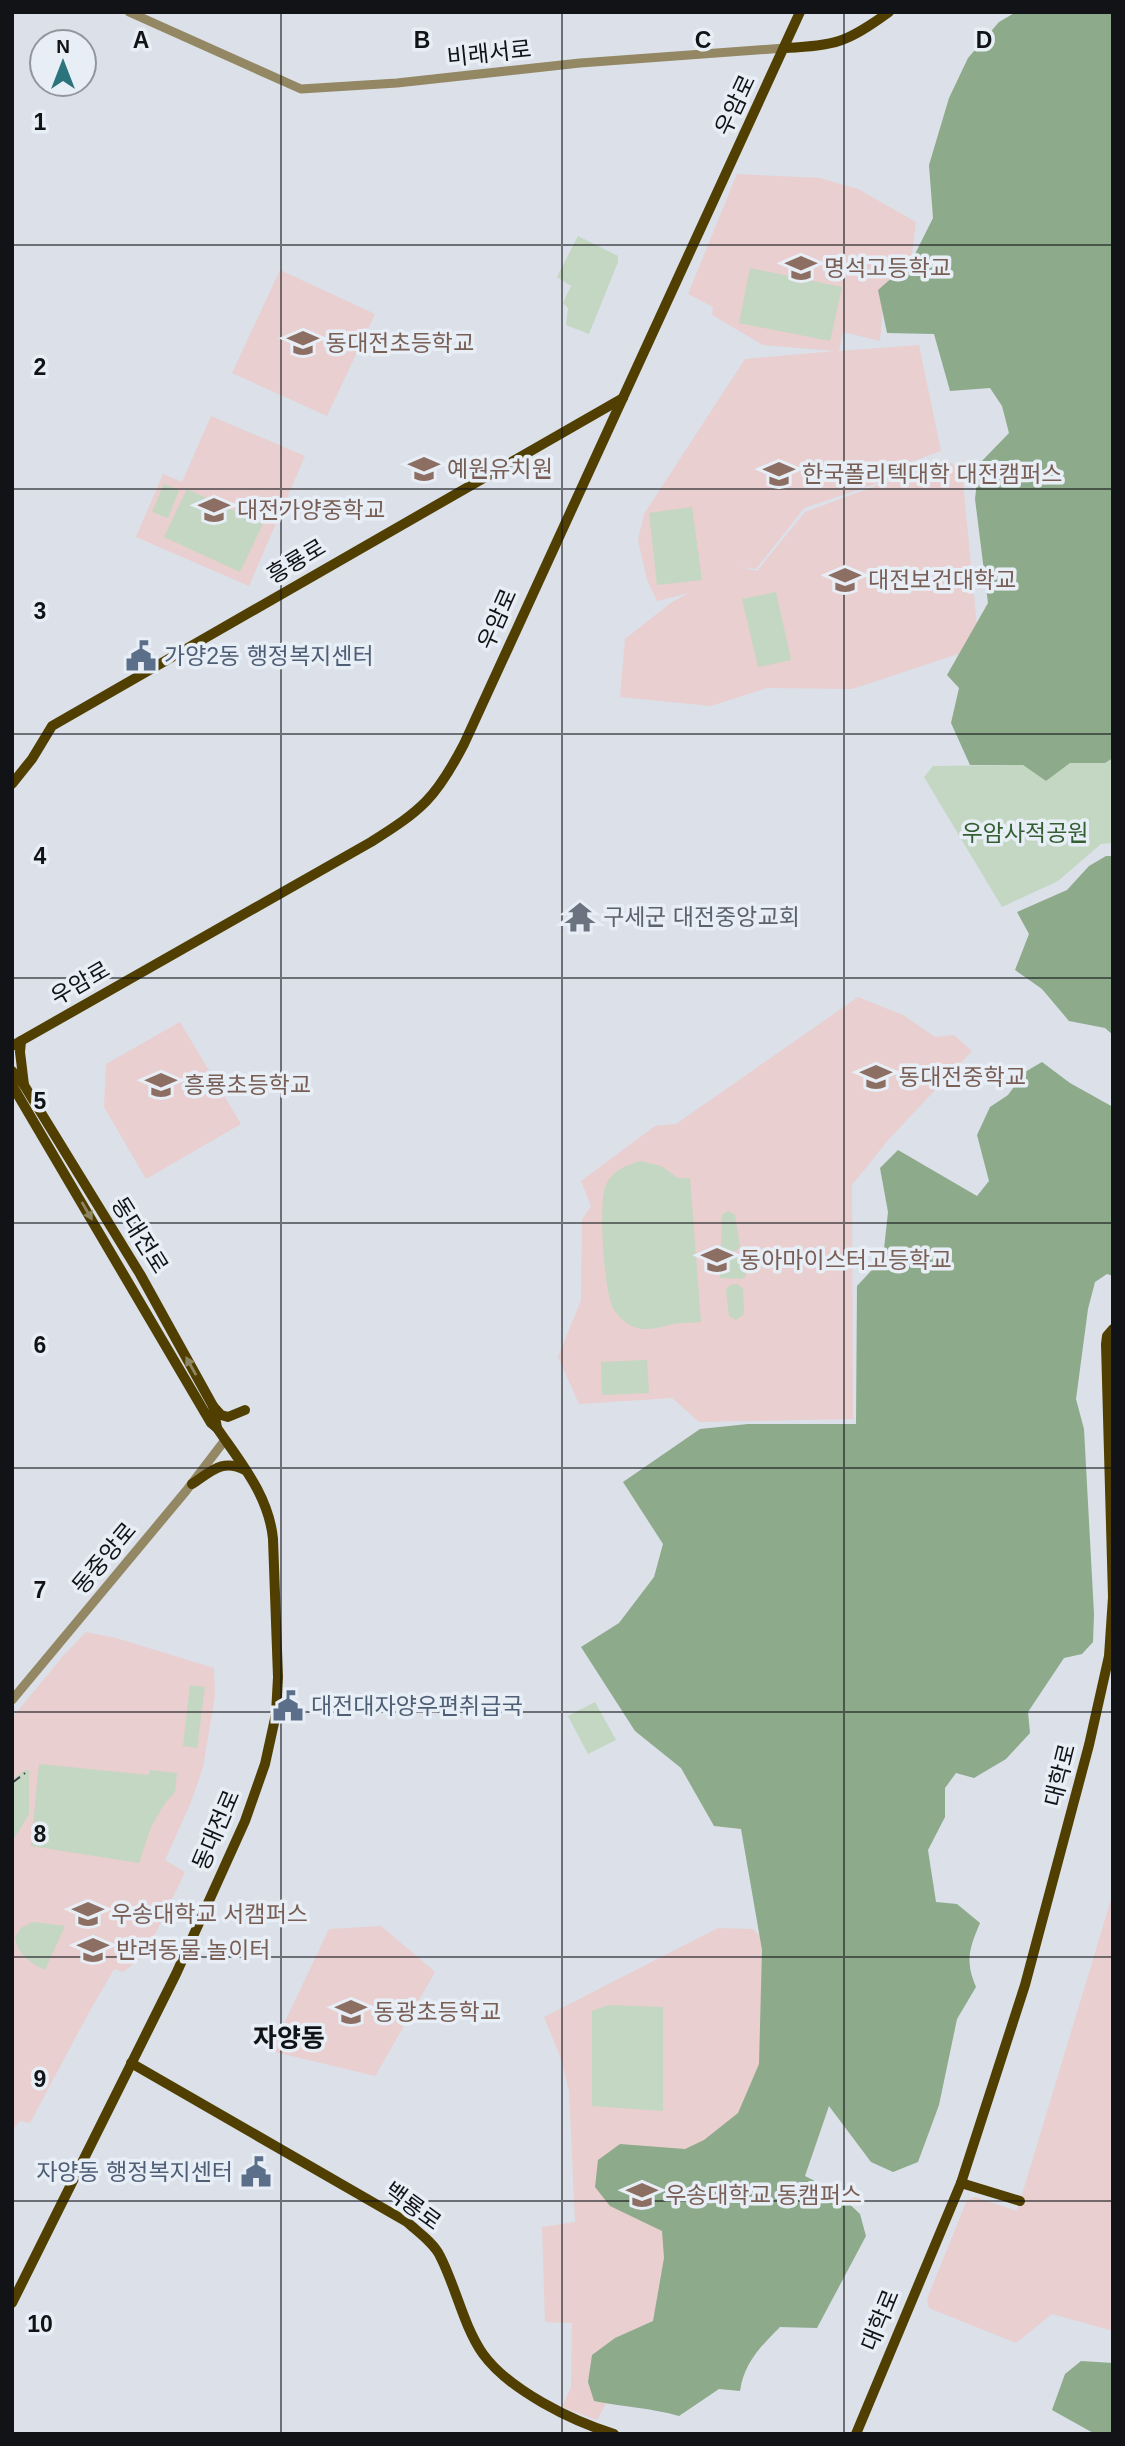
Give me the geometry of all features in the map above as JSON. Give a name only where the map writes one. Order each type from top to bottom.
[{"type":"main road","name":"우암로","points":[[15,1041],[371,842],[411,817],[428,802],[441,785],[464,744],[800,12]]},
{"type":"main road","points":[[785,48],[841,43],[862,32],[889,12]]},
{"type":"main road","name":"흥룡로","points":[[12,784],[33,759],[52,726],[623,398]]},
{"type":"main road","points":[[15,1041],[20,1052],[16,1087]]},
{"type":"main road","name":"동대전로","points":[[12,1071],[16,1087],[211,1423],[247,1471],[264,1500],[272,1531],[278,1677],[271,1740],[245,1821],[176,1974],[12,2303]]},
{"type":"main road","name":"동대전로","points":[[16,1087],[140,1274],[213,1406],[217,1428]]},
{"type":"main road","name":"대학로","points":[[856,2434],[961,2183],[1024,1985],[1079,1789],[1109,1656],[1113,1597],[1107,1336],[1113,1329]]},
{"type":"main road","name":"대학로","points":[[1108,1364],[1113,1346]]},
{"type":"main road","points":[[213,1406],[221,1415],[228,1417],[245,1410]]},
{"type":"main road","points":[[192,1484],[227,1464],[247,1471]]},
{"type":"main road","name":"백룡로","points":[[131,2063],[407,2222],[440,2256],[483,2353],[505,2376],[569,2415],[614,2434]]},
{"type":"main road","points":[[961,2183],[1020,2200]]},
{"type":"street","name":"비래서로","points":[[129,12],[301,89],[397,83],[580,63],[785,48]]},
{"type":"street","name":"동중앙로","points":[[12,1700],[192,1484],[225,1440]]},
{"type":"shaded area","points":[[737,174],[820,178],[858,189],[916,222],[912,254],[894,281],[885,286],[880,341],[843,332],[839,351],[919,345],[941,451],[891,469],[887,480],[804,508],[756,569],[740,567],[757,571],[805,512],[889,481],[893,472],[946,459],[962,472],[979,647],[852,689],[767,688],[711,706],[620,697],[625,639],[672,602],[689,593],[657,601],[647,580],[638,540],[644,514],[745,359],[835,351],[763,345],[712,315],[713,307],[688,294]]},
{"type":"shaded area","name":"동대전초등학교","points":[[280,270],[375,314],[327,416],[232,373]]},
{"type":"shaded area","name":"대전가양중학교","points":[[211,416],[305,456],[249,586],[136,537],[163,474],[182,482]]},
{"type":"shaded area","name":"동아마이스터고등학교","points":[[858,997],[903,1015],[935,1037],[954,1035],[972,1051],[889,1139],[852,1185],[853,1419],[699,1422],[672,1398],[579,1404],[558,1357],[581,1300],[582,1220],[591,1206],[581,1181],[655,1126],[676,1124]]},
{"type":"shaded area","name":"흥룡초등학교","points":[[180,1022],[241,1124],[146,1179],[104,1107],[106,1064]]},
{"type":"shaded area","name":"우송대학교 서캠퍼스","points":[[86,1632],[116,1638],[214,1668],[215,1696],[203,1767],[191,1802],[165,1860],[185,1872],[145,1955],[123,1972],[114,1969],[30,2123],[20,2121],[12,2130],[12,1718]]},
{"type":"shaded area","points":[[1113,1893],[1113,2331],[1052,2314],[1016,2343],[929,2308],[927,2299],[967,2200],[975,2197],[1017,2211]]},
{"type":"shaded area","name":"동광초등학교","points":[[381,1926],[435,1972],[375,2076],[271,2051],[329,1929]]},
{"type":"shaded area","name":"우송대학교 동캠퍼스","points":[[718,1928],[753,1929],[768,1944],[765,2059],[662,2326],[608,2400],[597,2420],[562,2407],[571,2387],[572,2323],[545,2322],[542,2227],[575,2222],[569,2091],[560,2056],[544,2017]]},
{"type":"green space","points":[[1016,12],[1113,12],[1113,758],[1105,763],[1070,763],[1046,781],[1023,765],[970,765],[951,723],[959,688],[947,675],[988,603],[975,499],[979,464],[1009,433],[1002,406],[990,388],[950,391],[934,334],[887,333],[878,290],[912,260],[933,218],[929,165],[949,98],[968,58],[999,22]]},
{"type":"green space","points":[[578,236],[618,256],[589,334],[566,325],[568,308],[563,303],[571,286],[557,277]]},
{"type":"green space","points":[[750,268],[842,287],[830,341],[739,323]]},
{"type":"green space","points":[[164,484],[179,490],[168,518],[152,512]]},
{"type":"green space","points":[[187,489],[263,524],[240,572],[164,537]]},
{"type":"green space","points":[[692,507],[702,580],[657,585],[649,513]]},
{"type":"green space","points":[[776,592],[791,660],[758,667],[742,599]]},
{"type":"green space","name":"우암사적공원","points":[[1113,758],[1113,843],[1101,844],[1058,881],[1002,907],[924,777],[933,766],[1023,765],[1046,781],[1070,763],[1105,763]]},
{"type":"green space","points":[[1106,856],[1113,856],[1113,1035],[1105,1028],[1069,1021],[1042,989],[1015,970],[1029,934],[1017,912],[1067,890],[1089,866]]},
{"type":"green space","points":[[1042,1062],[1070,1083],[1113,1107],[1113,1276],[1107,1274],[1095,1282],[1088,1309],[1076,1399],[1084,1429],[1094,1614],[1093,1642],[1082,1654],[1064,1658],[1028,1712],[1030,1733],[1006,1759],[974,1778],[956,1773],[945,1788],[945,1817],[928,1850],[936,1902],[957,1904],[980,1923],[970,1955],[970,1970],[976,1987],[957,2019],[939,2105],[918,2162],[893,2172],[871,2162],[829,2106],[805,2176],[838,2193],[860,2214],[866,2236],[817,2328],[780,2327],[749,2363],[740,2391],[719,2389],[679,2416],[594,2401],[588,2382],[592,2355],[615,2338],[653,2321],[664,2258],[662,2231],[610,2206],[595,2187],[598,2160],[620,2144],[685,2149],[704,2140],[738,2113],[759,2064],[762,1950],[741,1829],[714,1826],[681,1768],[635,1731],[581,1647],[619,1623],[654,1577],[663,1544],[623,1482],[700,1429],[748,1424],[856,1424],[857,1286],[883,1258],[888,1212],[880,1168],[898,1150],[977,1196],[989,1181],[977,1135],[990,1107],[1008,1095],[1025,1072]]},
{"type":"green space","points":[[640,1161],[661,1166],[678,1178],[690,1178],[701,1322],[641,1329],[627,1323],[613,1308],[605,1266],[602,1227],[604,1194],[606,1185],[615,1173]]},
{"type":"green space","points":[[728,1211],[735,1215],[740,1247],[736,1251],[725,1251],[721,1247],[722,1215]]},
{"type":"green space","points":[[741,1256],[745,1260],[746,1276],[742,1279],[720,1278],[719,1259]]},
{"type":"green space","points":[[738,1284],[743,1289],[744,1314],[736,1320],[729,1316],[726,1289],[730,1285]]},
{"type":"green space","points":[[647,1360],[649,1393],[602,1395],[601,1362]]},
{"type":"green space","points":[[190,1685],[205,1687],[197,1748],[183,1746]]},
{"type":"green space","points":[[595,1702],[616,1740],[588,1754],[568,1716]]},
{"type":"green space","points":[[39,1764],[149,1775],[150,1770],[177,1773],[175,1792],[151,1827],[139,1863],[31,1846]]},
{"type":"green space","points":[[29,1770],[29,1814],[12,1842],[12,1780]]},
{"type":"green space","points":[[33,1922],[65,1926],[45,1970],[25,1957],[16,1943],[15,1937],[21,1928]]},
{"type":"green space","points":[[608,2005],[663,2007],[663,2111],[592,2106],[592,2011]]},
{"type":"green space","points":[[1081,2361],[1113,2363],[1113,2434],[1095,2434],[1052,2410],[1065,2374]]},
{"type":"railway","points":[[12,1783],[25,1773]]},
{"type":"place","name":"명석고등학교","points":[[801,268]]},
{"type":"place","name":"동대전초등학교","points":[[303,343]]},
{"type":"place","name":"예원유치원","points":[[424,469]]},
{"type":"place","name":"한국폴리텍대학 대전캠퍼스","points":[[779,474]]},
{"type":"place","name":"대전가양중학교","points":[[214,510]]},
{"type":"place","name":"대전보건대학교","points":[[845,580]]},
{"type":"place","name":"가양2동 행정복지센터","points":[[141,656]]},
{"type":"place","name":"구세군 대전중앙교회","points":[[580,917]]},
{"type":"place","name":"동대전중학교","points":[[876,1077]]},
{"type":"place","name":"흥룡초등학교","points":[[161,1085]]},
{"type":"place","name":"동아마이스터고등학교","points":[[717,1260]]},
{"type":"place","name":"대전대자양우편취급국","points":[[288,1706]]},
{"type":"place","name":"우송대학교 서캠퍼스","points":[[88,1914]]},
{"type":"place","name":"반려동물 놀이터","points":[[93,1950]]},
{"type":"place","name":"동광초등학교","points":[[351,2012]]},
{"type":"place","name":"자양동 행정복지센터","points":[[256,2172]]},
{"type":"place","name":"우송대학교 동캠퍼스","points":[[642,2195]]},
{"type":"district","name":"자양동","points":[[289,2038]]}]
